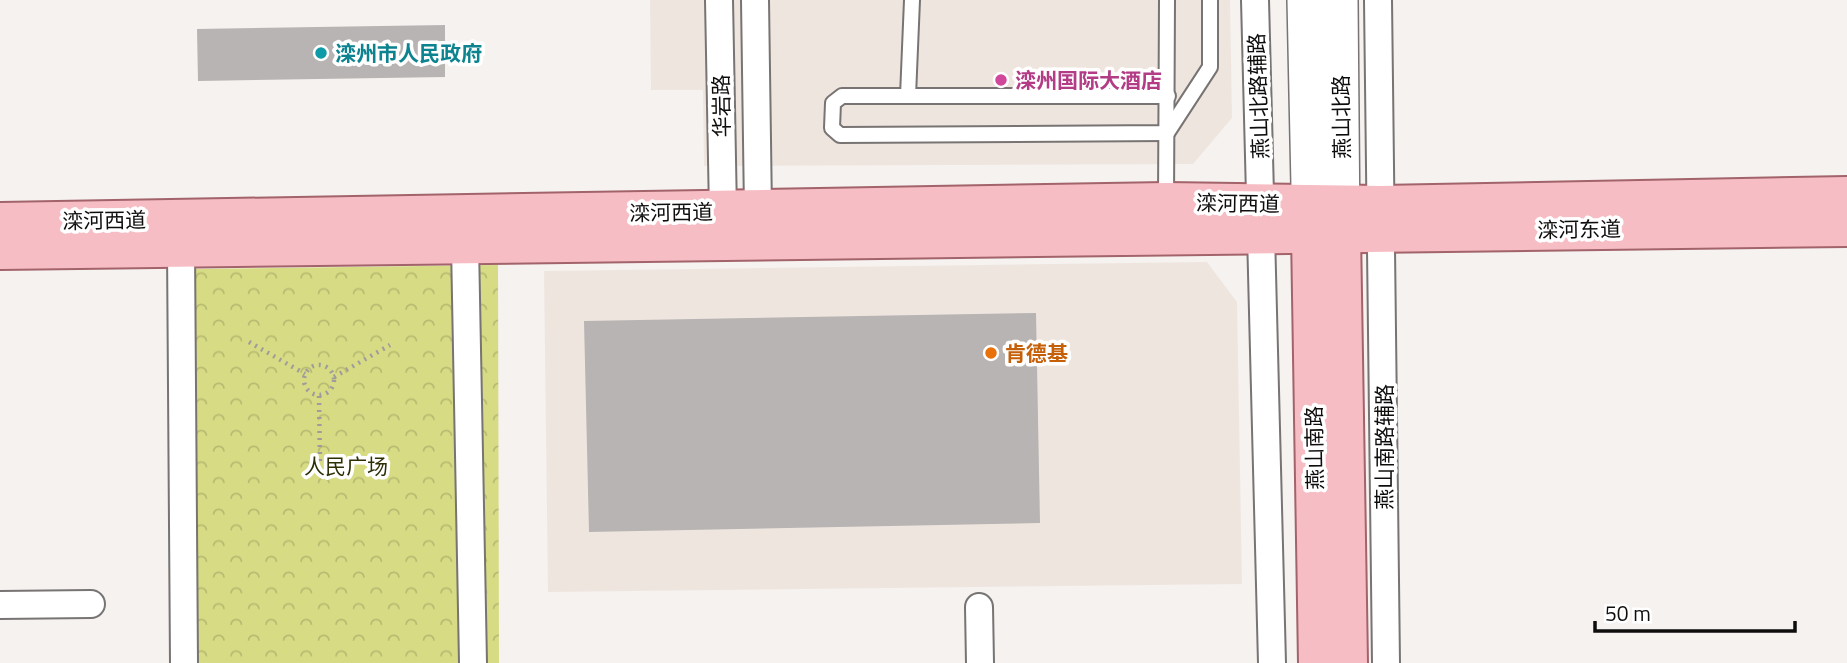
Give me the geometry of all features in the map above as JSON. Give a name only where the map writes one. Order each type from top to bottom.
[{"type":"main road","name":"燕山北路","points":[[1306,0],[1326,218]]},
{"type":"main road","name":"燕山北路","points":[[1326,218],[1339,0]]},
{"type":"main road","name":"滦河东道","points":[[1382,218],[1847,196]]},
{"type":"main road","name":"滦河西道","points":[[0,222],[1166,202],[1261,219]]},
{"type":"main road","name":"滦河西道","points":[[0,250],[465,245],[1326,218]]},
{"type":"main road","name":"滦河东道","points":[[1326,218],[1847,227]]},
{"type":"main road","name":"燕山南路","points":[[1318,663],[1326,218]]},
{"type":"main road","name":"燕山南路","points":[[1326,218],[1348,663]]},
{"type":"street","name":"华岩路","points":[[719,0],[740,211]]},
{"type":"street","name":"华岩路","points":[[740,211],[755,0]]},
{"type":"street","name":"燕山北路辅路","points":[[1255,0],[1261,219]]},
{"type":"street","points":[[1378,0],[1382,218]]},
{"type":"street","name":"燕山南路辅路","points":[[1382,218],[1386,663]]},
{"type":"street","points":[[1261,219],[1272,663]]},
{"type":"street","points":[[465,245],[473,663]]},
{"type":"street","points":[[181,248],[184,663]]},
{"type":"street","points":[[0,605],[91,604]]},
{"type":"street","points":[[979,607],[980,663]]},
{"type":"lane","points":[[908,96],[912,0]]},
{"type":"lane","points":[[1166,202],[1167,0]]},
{"type":"lane","points":[[1167,132],[1210,67],[1210,0]]},
{"type":"lane","points":[[1167,132],[839,135],[832,128],[833,103],[842,96],[1168,96]]},
{"type":"path","points":[[249,342],[305,374]]},
{"type":"path","points":[[334,377],[390,345]]},
{"type":"path","points":[[322,366],[330,370],[334,377],[331,389],[319,396],[306,389],[305,374],[312,367],[322,366]]},
{"type":"path","points":[[319,396],[320,465]]},
{"type":"shaded area","name":"滦州国际大酒店","points":[[650,0],[1230,0],[1232,118],[1193,164],[704,166],[703,90],[651,90]]},
{"type":"shaded area","points":[[1207,262],[1237,302],[1242,584],[548,592],[544,271]]},
{"type":"green space","name":"人民广场","points":[[498,265],[499,663],[197,663],[191,269]]},
{"type":"building","name":"滦州市人民政府","points":[[445,25],[445,77],[198,81],[197,29]]},
{"type":"building","points":[[1036,313],[1040,523],[589,532],[584,321]]},
{"type":"place","name":"滦州市人民政府","points":[[321,53]]},
{"type":"place","name":"滦州国际大酒店","points":[[1001,80]]},
{"type":"place","name":"肯德基","points":[[991,353]]}]
